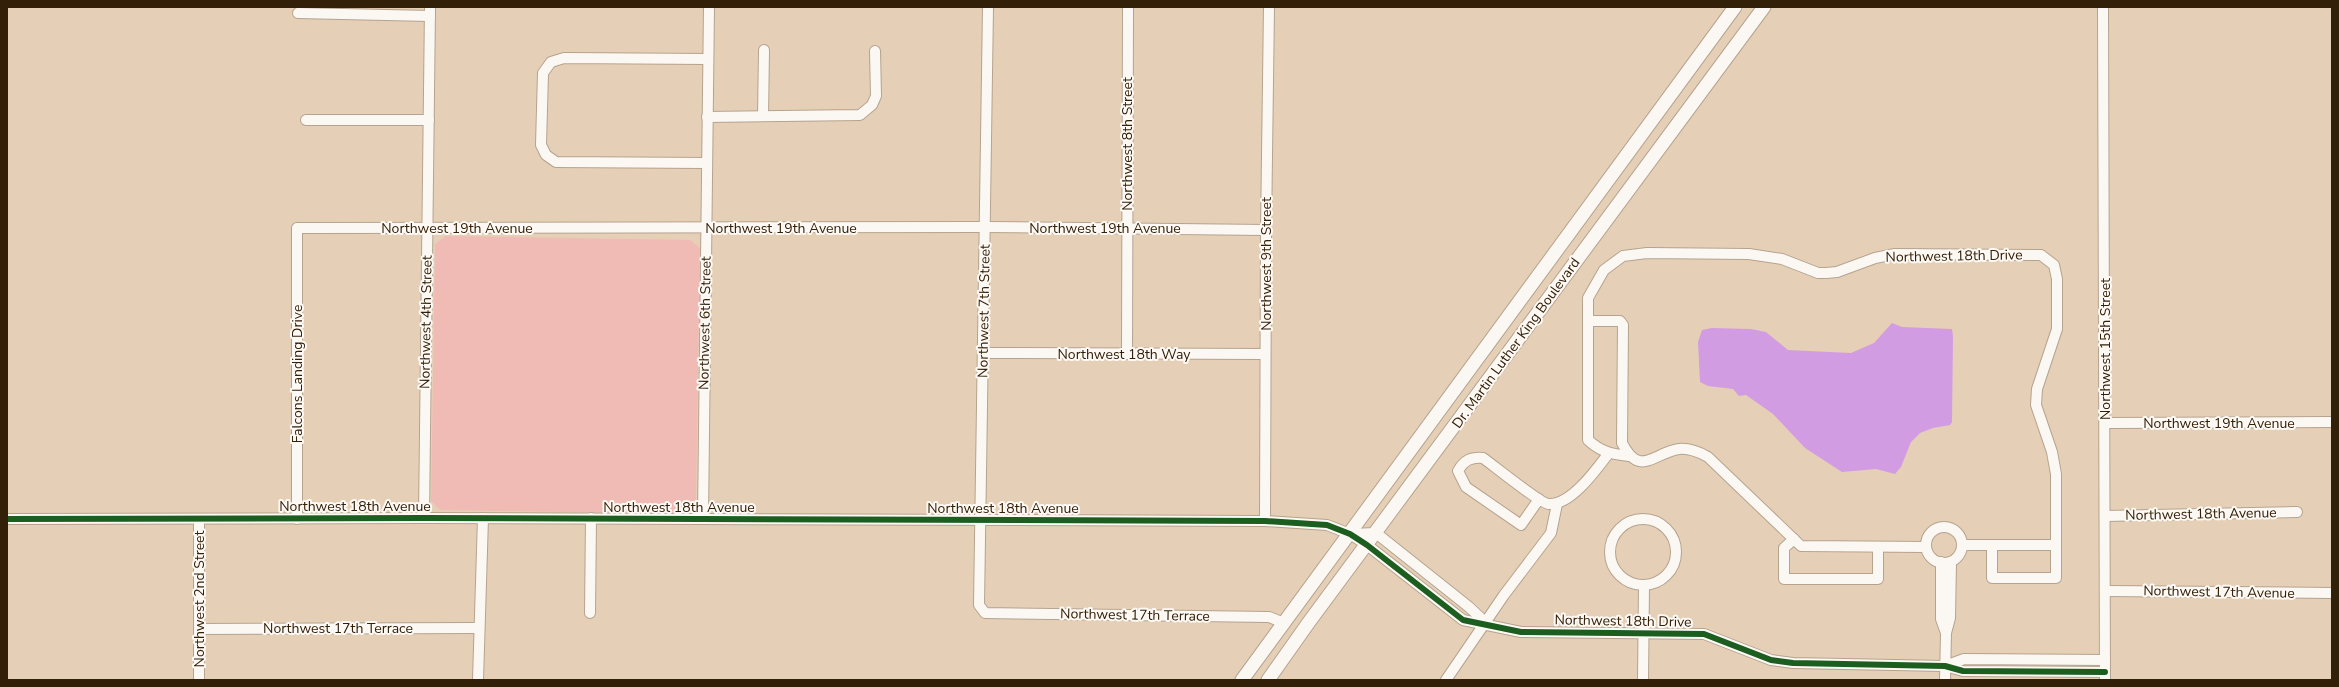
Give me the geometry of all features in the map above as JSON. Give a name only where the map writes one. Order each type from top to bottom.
[{"type":"main road","name":"Dr. Martin Luther King Boulevard","points":[[1242,680],[1736,7]]},
{"type":"main road","name":"Dr. Martin Luther King Boulevard","points":[[1268,680],[1309,622],[1764,7]]},
{"type":"street","name":"Northwest 6th Street","points":[[703,518],[708,7]]},
{"type":"street","name":"Northwest 7th Street","points":[[985,613],[978,605],[981,520],[986,227],[988,7]]},
{"type":"street","name":"Northwest 8th Street","points":[[1127,354],[1128,7]]},
{"type":"street","name":"Northwest 9th Street","points":[[1266,521],[1265,354],[1269,7]]},
{"type":"street","name":"Northwest 15th Street","points":[[2105,676],[2106,423],[2103,12],[2106,7]]},
{"type":"street","points":[[298,13],[430,11]]},
{"type":"street","name":"Northwest 4th Street","points":[[424,518],[430,11]]},
{"type":"street","points":[[763,116],[764,50]]},
{"type":"street","points":[[707,117],[860,115],[872,105],[876,96],[875,51]]},
{"type":"street","points":[[707,163],[556,162],[546,155],[541,145],[543,73],[551,62],[564,58],[708,59]]},
{"type":"street","points":[[306,120],[429,120]]},
{"type":"street","name":"Northwest 19th Avenue","points":[[297,228],[986,227],[1266,230]]},
{"type":"street","name":"Falcons Landing Drive","points":[[297,228],[297,519]]},
{"type":"street","name":"Northwest 18th Drive","points":[[1926,547],[1801,546],[1708,457],[1701,453],[1690,449],[1678,449],[1648,461],[1641,462],[1629,456],[1608,454],[1597,448],[1588,440],[1588,298],[1604,270],[1623,256],[1647,253],[1760,255],[1782,259],[1818,273],[1826,273],[1875,258],[1894,254],[2041,255],[2048,259],[2054,265],[2057,279],[2057,328],[2037,389],[2036,405],[2052,452],[2056,474],[2056,578],[1992,578],[1992,545]]},
{"type":"street","points":[[1588,321],[1620,321],[1623,325],[1622,443],[1629,456]]},
{"type":"street","name":"Northwest 18th Way","points":[[983,353],[1265,354]]},
{"type":"street","name":"Northwest 19th Avenue","points":[[2106,423],[2332,422]]},
{"type":"street","points":[[1540,499],[1521,526],[1466,487],[1458,471],[1468,460],[1484,458],[1547,504],[1557,504],[1589,479],[1608,454]]},
{"type":"street","points":[[1446,680],[1551,533],[1557,504]]},
{"type":"street","name":"Northwest 18th Avenue","points":[[2105,516],[2297,512]]},
{"type":"street","name":"Northwest 18th Avenue","points":[[7,518],[703,518],[1266,521],[1327,525],[1350,534]]},
{"type":"street","points":[[478,680],[478,628],[483,518]]},
{"type":"street","points":[[590,613],[591,518]]},
{"type":"street","name":"Northwest 2nd Street","points":[[199,519],[199,680]]},
{"type":"street","points":[[1640,519],[1652,520],[1665,528],[1674,540],[1676,550],[1670,570],[1654,583],[1644,585],[1633,584],[1623,579],[1615,570],[1610,560],[1610,548],[1613,537],[1620,528],[1629,522],[1640,519]]},
{"type":"street","points":[[1943,526],[1955,530],[1959,534],[1962,545],[1960,553],[1946,562],[1932,558],[1926,547],[1927,540],[1932,532],[1943,526]]},
{"type":"street","points":[[1350,534],[1376,533]]},
{"type":"street","name":"Northwest 18th Drive","points":[[1376,533],[1469,607],[1486,623]]},
{"type":"street","name":"Northwest 18th Drive","points":[[1350,534],[1367,545],[1464,620],[1486,623],[1521,632],[1704,634],[1771,660],[1792,663],[1946,666]]},
{"type":"street","points":[[1794,539],[1784,548],[1784,579],[1878,579],[1878,546]]},
{"type":"street","points":[[1962,545],[2056,545]]},
{"type":"street","points":[[1945,680],[1946,633],[1950,618],[1946,562]]},
{"type":"street","points":[[1643,680],[1644,585]]},
{"type":"street","name":"Northwest 17th Avenue","points":[[2106,591],[2332,593]]},
{"type":"street","name":"Northwest 17th Terrace","points":[[985,613],[1269,617],[1284,623]]},
{"type":"street","name":"Northwest 17th Terrace","points":[[199,628],[478,628]]},
{"type":"street","points":[[1946,666],[1964,659],[2105,660]]},
{"type":"street","points":[[1946,666],[1963,671],[2105,676]]},
{"type":"shaded area","points":[[446,236],[690,240],[700,248],[696,499],[684,514],[440,510],[431,501],[435,244]]},
{"type":"shaded area","points":[[1892,323],[1902,327],[1952,329],[1953,336],[1952,422],[1950,425],[1933,428],[1920,433],[1911,442],[1901,467],[1895,474],[1876,469],[1842,472],[1805,448],[1773,414],[1746,395],[1739,396],[1733,389],[1708,386],[1700,382],[1698,342],[1702,330],[1712,328],[1751,329],[1766,332],[1788,350],[1851,353],[1874,343]]},
{"type":"cycle path","points":[[7,519],[424,518],[1265,521],[1327,525],[1350,534],[1367,545],[1463,620],[1521,632],[1704,634],[1771,660],[1793,663],[1945,666],[1963,671],[2105,672]]}]
